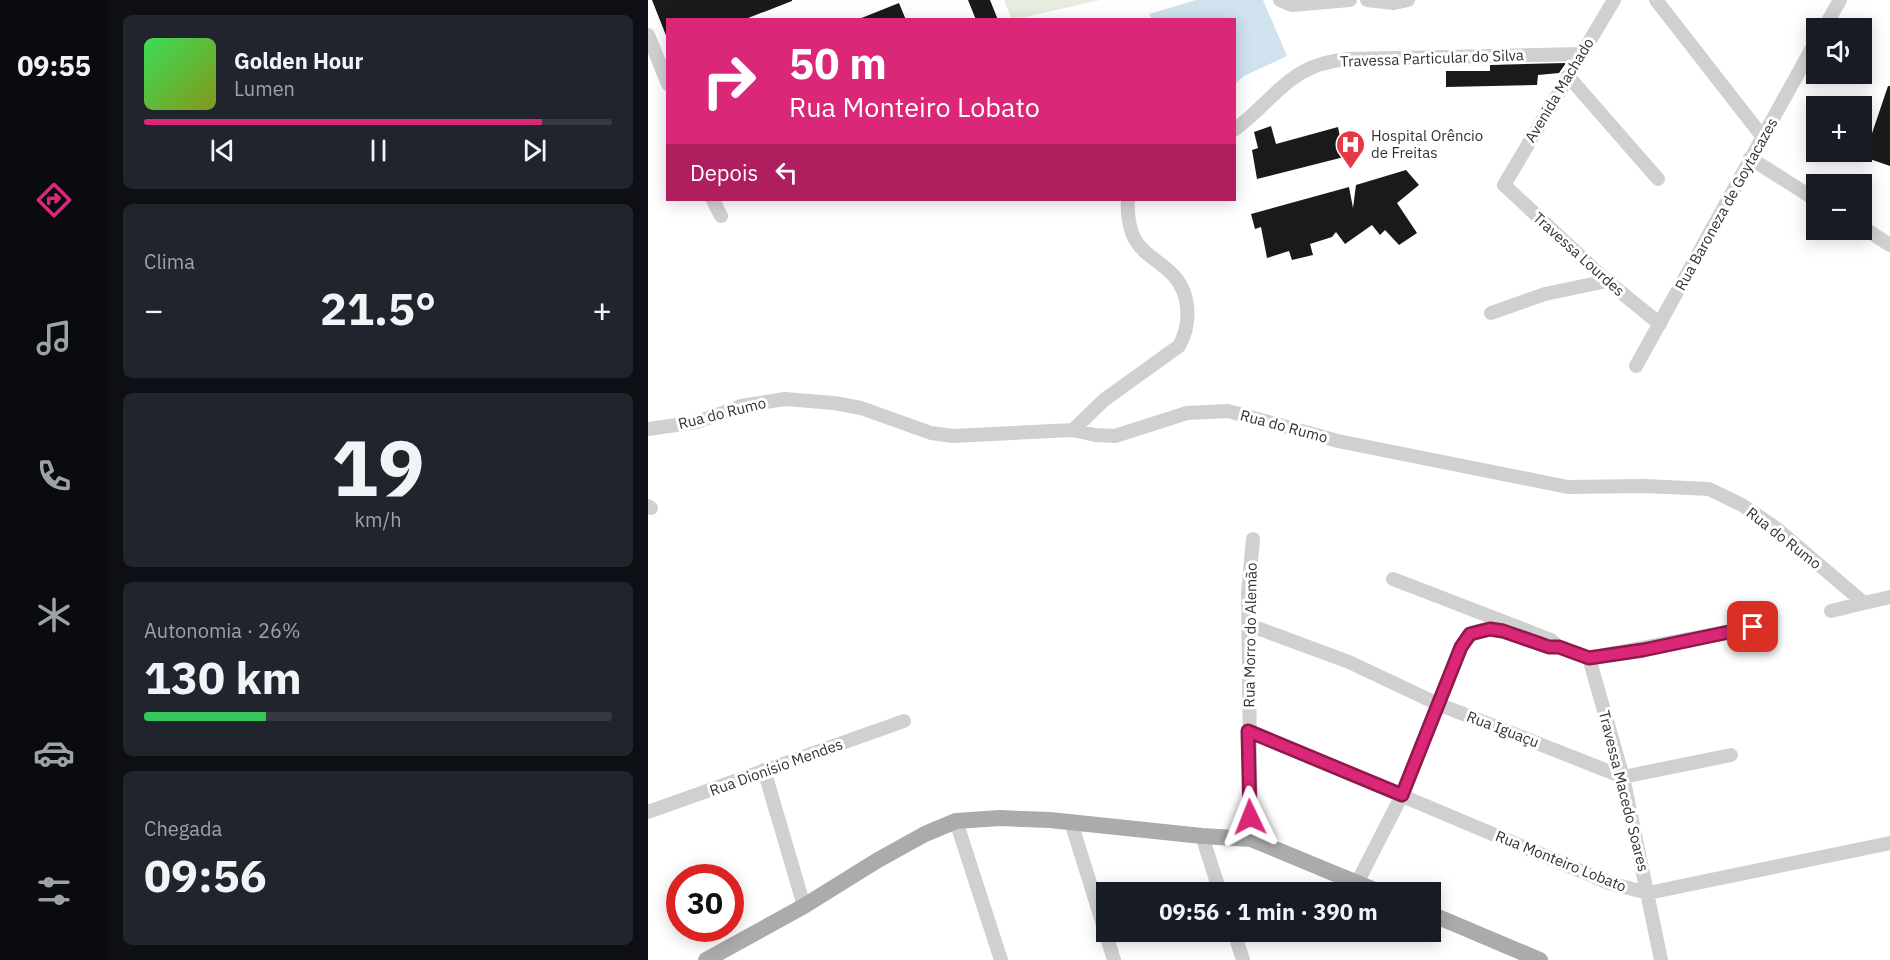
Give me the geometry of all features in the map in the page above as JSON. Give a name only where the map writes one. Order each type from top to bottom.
[{"type":"main road","points":[[706,960],[804,906],[925,834],[956,821],[1000,818],[1071,822],[1251,839],[1355,882]]},
{"type":"main road","points":[[1441,918],[1540,960]]},
{"type":"street","points":[[1280,0],[1292,5],[1350,0]]},
{"type":"street","points":[[1367,0],[1394,3],[1408,0]]},
{"type":"street","name":"Avenida Machado","points":[[1505,180],[1614,0]]},
{"type":"street","points":[[1656,0],[1762,136]]},
{"type":"street","points":[[1830,18],[1840,0]]},
{"type":"street","points":[[648,35],[666,79]]},
{"type":"street","name":"Travessa Particular do Silva","points":[[1236,128],[1294,76],[1320,63],[1348,59],[1581,54]]},
{"type":"street","name":"Rua Baroneza de Goytacazes","points":[[1636,366],[1806,59]]},
{"type":"street","points":[[1568,76],[1658,179]]},
{"type":"street","points":[[1750,158],[1806,194]]},
{"type":"street","name":"Travessa Lourdes","points":[[1505,180],[1504,185],[1607,281],[1660,324]]},
{"type":"street","points":[[713,201],[720,216]]},
{"type":"street","points":[[1073,430],[1104,400],[1179,346],[1185,336],[1188,311],[1185,296],[1174,275],[1137,243],[1131,229],[1128,201]]},
{"type":"street","points":[[1872,233],[1890,245]]},
{"type":"street","points":[[1491,313],[1545,294],[1607,281]]},
{"type":"street","name":"Rua do Rumo","points":[[648,429],[697,422],[741,406],[785,399],[861,408],[931,433],[953,436],[1073,430],[1095,435],[1115,436],[1187,412],[1228,411],[1338,441],[1568,487],[1644,486],[1709,489],[1742,505],[1776,528],[1864,603]]},
{"type":"street","name":"Rua Morro do Alemão","points":[[1251,839],[1248,592],[1253,539]]},
{"type":"street","points":[[1393,579],[1551,640],[1559,647]]},
{"type":"street","points":[[1831,611],[1890,597]]},
{"type":"street","name":"Rua Iguaçu","points":[[1249,625],[1349,662],[1438,704],[1623,777]]},
{"type":"street","points":[[1358,882],[1402,795],[1461,647],[1470,634],[1490,629],[1503,631],[1589,658],[1643,650],[1753,627]]},
{"type":"street","name":"Travessa Macedo Soares","points":[[1589,658],[1623,777],[1661,960]]},
{"type":"street","name":"Rua Dionísio Mendes","points":[[648,813],[904,721]]},
{"type":"street","name":"Rua Monteiro Lobato","points":[[1248,731],[1609,883],[1648,893],[1890,843]]},
{"type":"street","points":[[1623,777],[1731,755]]},
{"type":"street","points":[[764,771],[804,906]]},
{"type":"street","points":[[956,821],[1000,960]]},
{"type":"street","points":[[1071,822],[1114,960]]},
{"type":"street","points":[[1202,836],[1218,882]]},
{"type":"street","points":[[1237,942],[1243,960]]},
{"type":"shaded area","points":[[1004,0],[1100,0],[1021,18],[1011,18]]},
{"type":"water","points":[[1196,0],[1263,0],[1287,56],[1244,76],[1236,83],[1236,18],[1151,18],[1149,14]]},
{"type":"building","points":[[652,0],[792,0],[748,18],[666,18],[666,35]]},
{"type":"building","points":[[968,0],[990,0],[997,18],[975,18]]},
{"type":"building","points":[[899,3],[905,18],[862,18]]},
{"type":"building","points":[[1566,63],[1559,73],[1538,75],[1537,85],[1446,87],[1446,71],[1490,71],[1490,65]]},
{"type":"building","points":[[1888,86],[1890,86],[1890,166],[1872,160],[1872,133]]},
{"type":"building","points":[[1271,126],[1276,144],[1338,127],[1344,157],[1257,179],[1252,150],[1258,148],[1254,132]]},
{"type":"building","points":[[1406,170],[1419,185],[1397,203],[1417,233],[1399,245],[1385,230],[1380,235],[1372,225],[1345,244],[1336,232],[1332,237],[1310,244],[1313,255],[1292,260],[1289,251],[1267,258],[1261,227],[1255,229],[1251,214],[1349,187],[1353,208],[1356,185]]},
{"type":"place","name":"Hospital Orêncio de Freitas","points":[[1350,170]]},
{"type":"route","points":[[1250,817],[1248,731],[1402,795],[1461,647],[1470,634],[1480,630],[1503,631],[1589,658],[1643,650],[1753,627]]}]
